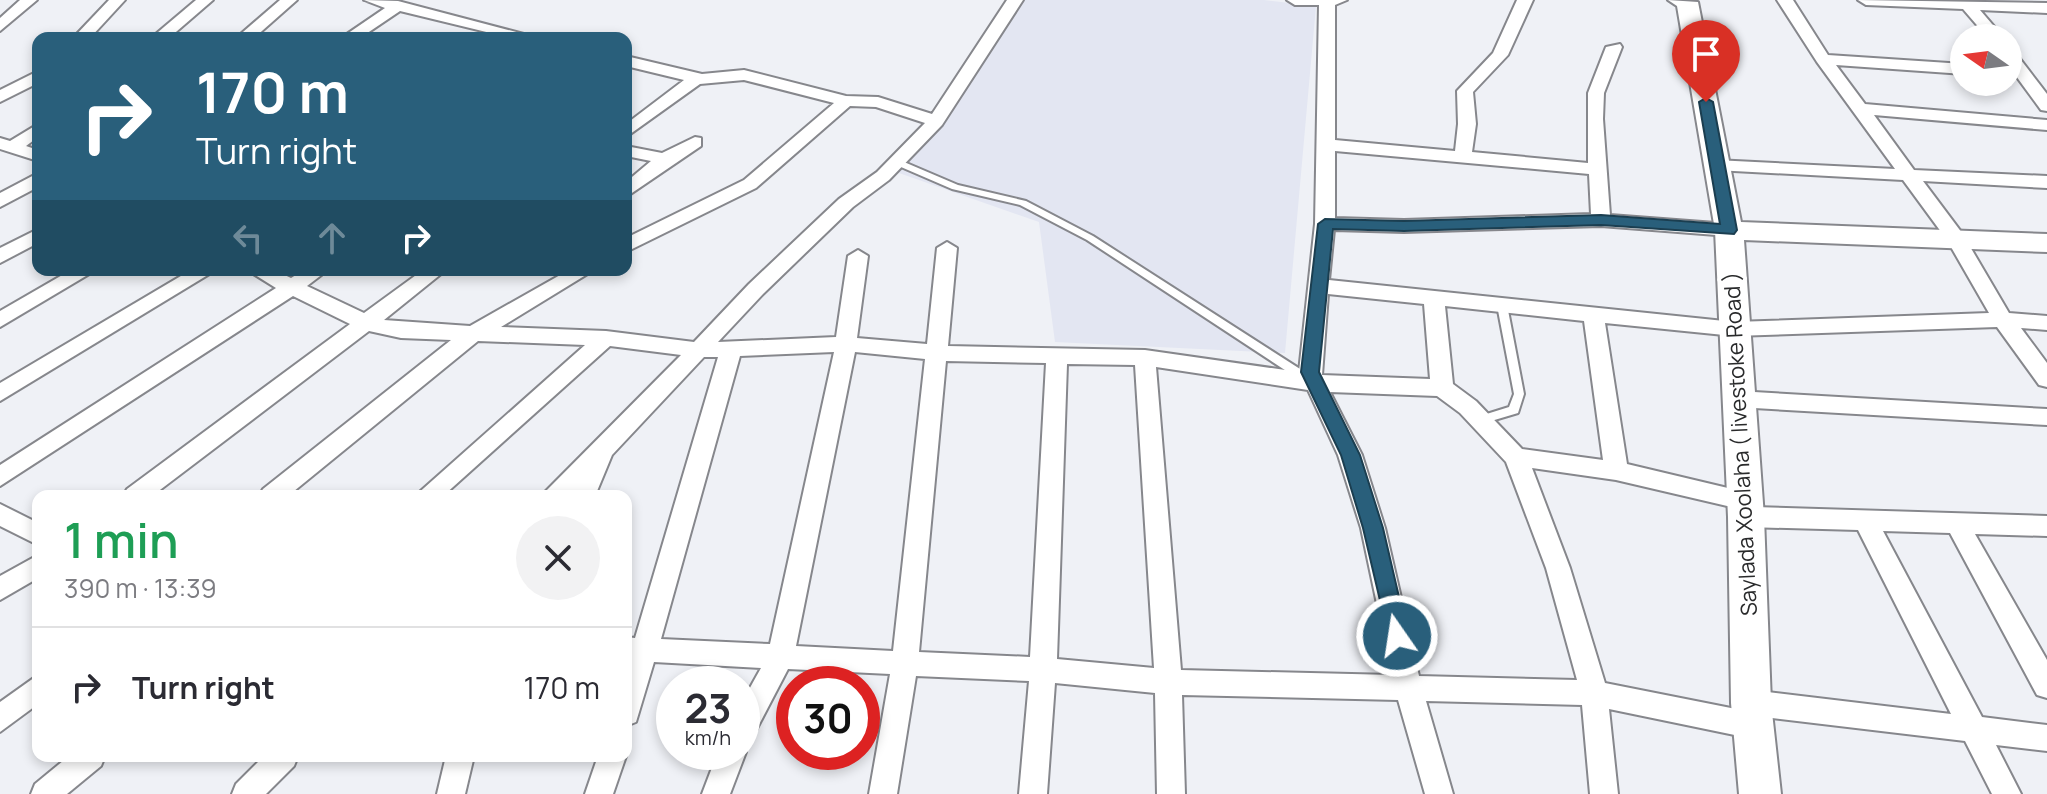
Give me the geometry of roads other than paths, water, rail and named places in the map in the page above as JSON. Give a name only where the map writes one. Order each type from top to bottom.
[{"type":"street","points":[[0,26],[29,0]]},
{"type":"street","points":[[87,32],[117,0]]},
{"type":"street","points":[[166,32],[205,0]]},
{"type":"street","points":[[251,32],[289,0]]},
{"type":"street","points":[[372,0],[507,32]]},
{"type":"street","points":[[559,490],[701,350],[756,289],[817,235],[846,203],[897,162],[936,121],[1015,0]]},
{"type":"street","points":[[1295,0],[1331,0],[1325,224],[1310,372],[1333,416],[1355,470],[1373,528],[1409,691],[1439,794]]},
{"type":"street","points":[[1463,155],[1467,124],[1465,91],[1500,55],[1525,0]]},
{"type":"street","points":[[1785,0],[1823,59],[1955,237],[2003,320],[2047,379]]},
{"type":"street","points":[[1866,0],[1967,2],[2047,8]]},
{"type":"street","name":"Saylada Xoolaha ( livestoke Road )","points":[[1685,1],[1729,230],[1746,509],[1752,714],[1760,794]]},
{"type":"street","points":[[1967,2],[1985,24]]},
{"type":"street","points":[[358,32],[398,6]]},
{"type":"street","points":[[457,32],[470,23]]},
{"type":"street","points":[[1601,220],[1594,119],[1596,93],[1614,47]]},
{"type":"street","points":[[1823,59],[1950,68]]},
{"type":"street","points":[[632,62],[697,78],[744,75],[846,101],[878,102],[936,121]]},
{"type":"street","points":[[632,127],[697,78]]},
{"type":"street","points":[[0,97],[32,79]]},
{"type":"street","points":[[2022,79],[2047,106]]},
{"type":"street","points":[[632,242],[750,184],[846,101]]},
{"type":"street","points":[[1861,109],[2047,125]]},
{"type":"street","points":[[6,145],[32,132]]},
{"type":"street","points":[[632,186],[665,159],[695,142]]},
{"type":"street","points":[[6,145],[32,154]]},
{"type":"street","points":[[1328,145],[1598,169]]},
{"type":"street","points":[[632,152],[665,159]]},
{"type":"street","points":[[1715,165],[2047,182]]},
{"type":"street","points":[[0,201],[32,182]]},
{"type":"street","points":[[1325,224],[1404,226],[1601,220],[1729,230],[2047,243]]},
{"type":"street","points":[[0,257],[32,238]]},
{"type":"street","points":[[883,794],[905,662],[939,353],[947,248]]},
{"type":"street","points":[[760,696],[781,657],[846,344],[858,256]]},
{"type":"street","points":[[0,320],[76,276]]},
{"type":"street","points":[[0,393],[196,276]]},
{"type":"street","points":[[269,276],[366,323],[401,331],[606,338],[701,350],[846,344],[939,353],[1145,358],[1314,383],[1442,388],[1481,420],[1516,457],[1558,568],[1594,693],[1604,794]]},
{"type":"street","points":[[0,477],[309,276]]},
{"type":"street","points":[[143,490],[428,276]]},
{"type":"street","points":[[278,490],[473,334],[574,276]]},
{"type":"street","points":[[1318,286],[1734,329],[2003,320],[2047,323]]},
{"type":"street","points":[[1434,298],[1442,388]]},
{"type":"street","points":[[1594,316],[1616,471]]},
{"type":"street","points":[[434,490],[606,338]]},
{"type":"street","points":[[632,675],[636,650],[732,347]]},
{"type":"street","points":[[1033,794],[1043,670],[1057,354]]},
{"type":"street","points":[[1145,358],[1168,682],[1171,794]]},
{"type":"street","points":[[1737,399],[2047,417]]},
{"type":"street","points":[[586,490],[608,445]]},
{"type":"street","points":[[1516,457],[1616,471],[1746,509],[1865,521],[2047,526]]},
{"type":"street","points":[[0,514],[32,532]]},
{"type":"street","points":[[1865,521],[1978,732],[2007,794]]},
{"type":"street","points":[[1956,522],[2047,686]]},
{"type":"street","points":[[0,589],[32,569]]},
{"type":"street","points":[[636,650],[1043,670],[1168,682],[1409,691],[1594,693],[1752,714],[2047,738]]},
{"type":"street","points":[[0,719],[32,692]]},
{"type":"street","points":[[45,794],[84,762]]},
{"type":"street","points":[[246,794],[278,762]]},
{"type":"street","points":[[451,794],[459,762]]},
{"type":"street","points":[[599,794],[610,762]]},
{"type":"street","points":[[716,794],[725,770]]},
{"type":"lane","points":[[897,162],[955,187],[1023,203],[1090,238],[1314,383]]},
{"type":"lane","points":[[1481,420],[1514,410],[1519,394],[1502,305]]}]
